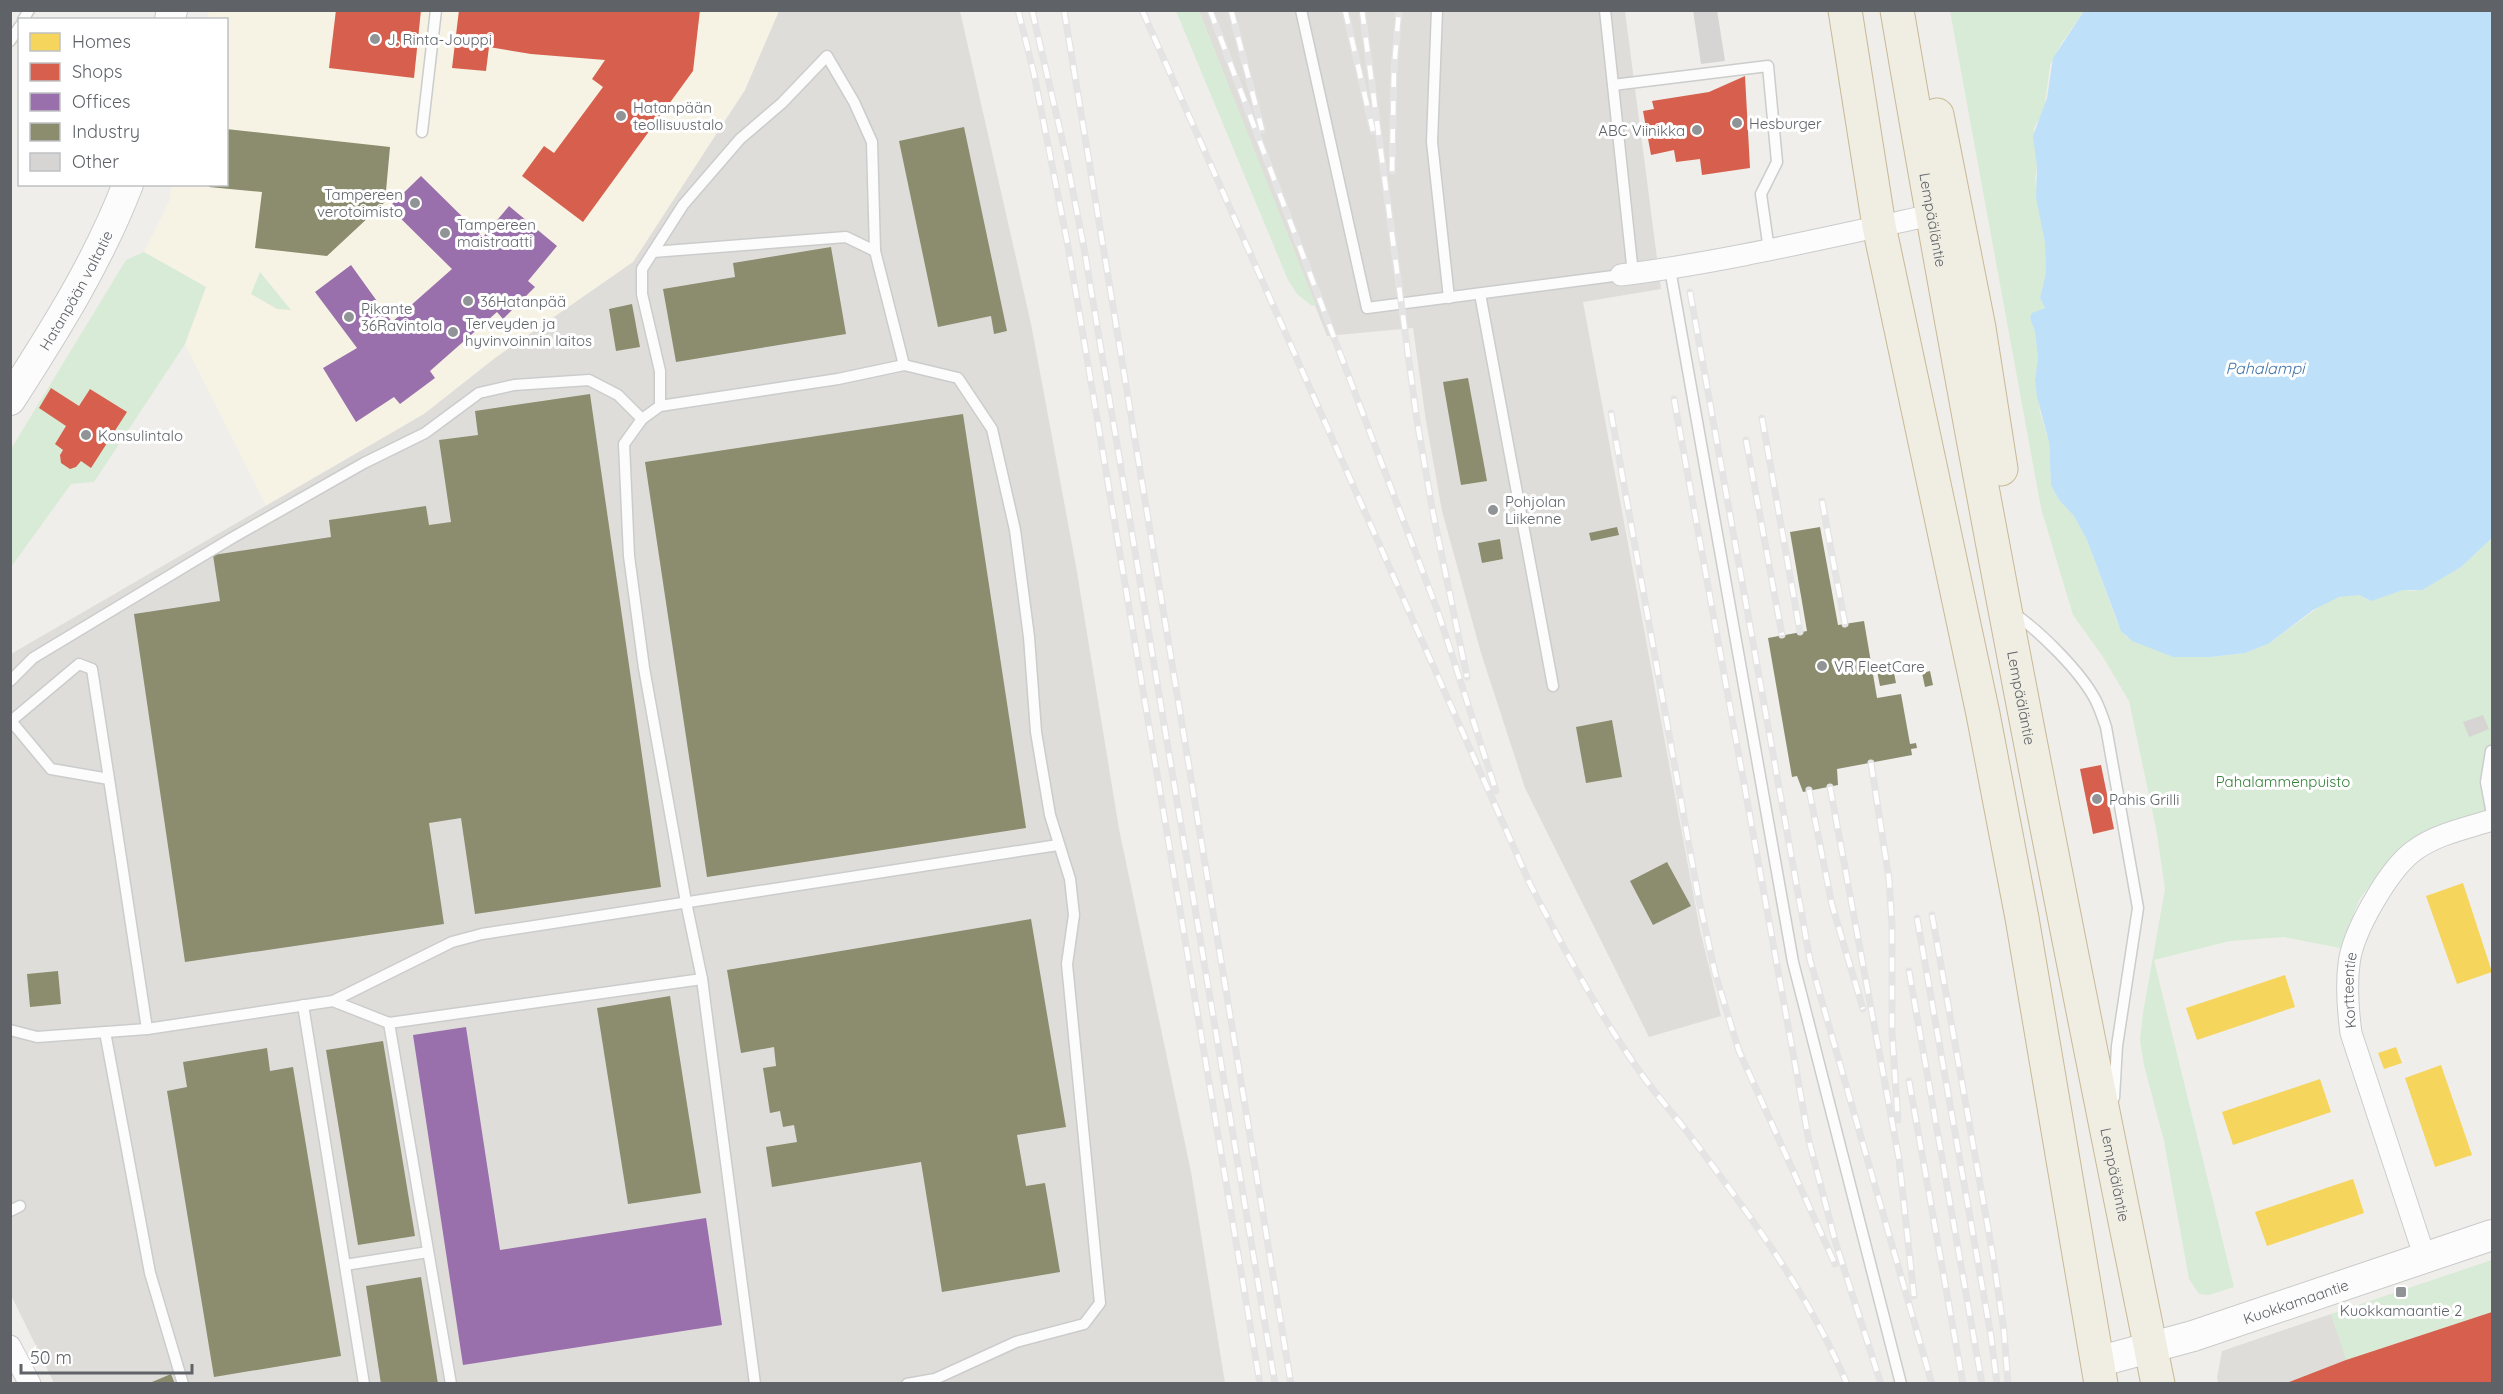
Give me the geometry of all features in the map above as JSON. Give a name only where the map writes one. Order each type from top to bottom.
[{"type":"highway","points":[[1845,10],[1879,226],[1983,714],[2037,1000],[2099,1373]]},
{"type":"highway","name":"Lempääläntie","points":[[1897,10],[1932,215],[2003,595],[2111,1157],[2158,1383]]},
{"type":"highway","points":[[1915,10],[1965,258],[1995,422],[2007,520],[2003,595]]},
{"type":"main road","name":"Hatanpään valtatie","points":[[12,397],[69,309],[105,241],[127,186]]},
{"type":"main road","name":"Kuokkamaantie","points":[[2099,1373],[2150,1348],[2193,1336],[2493,1235]]},
{"type":"street","points":[[1627,274],[1670,269],[1769,250],[1932,215]]},
{"type":"street","name":"Kortteentie","points":[[2425,1258],[2351,1033],[2346,996],[2349,961],[2370,907],[2392,874],[2414,850],[2441,837],[2493,820]]},
{"type":"street","points":[[10,1346],[30,1383]]},
{"type":"lane","points":[[422,132],[436,10]]},
{"type":"lane","points":[[1301,10],[1367,308],[1627,274],[1605,10]]},
{"type":"lane","points":[[1437,10],[1432,142],[1449,298]]},
{"type":"lane","points":[[660,406],[660,370],[642,294],[642,269],[684,205],[740,139],[782,103],[827,56],[854,102],[872,142],[874,251],[904,365]]},
{"type":"lane","points":[[1613,85],[1768,66],[1777,162],[1761,194],[1769,250]]},
{"type":"lane","points":[[653,252],[846,237],[874,251]]},
{"type":"lane","points":[[1670,269],[1793,962],[1901,1383]]},
{"type":"lane","points":[[1480,294],[1553,686]]},
{"type":"lane","points":[[755,1383],[702,979],[644,668],[628,556],[624,444],[642,419],[660,406],[838,379],[904,365],[958,378],[992,429],[1015,530],[1029,637],[1036,732],[1050,815],[1070,879],[1074,915],[1067,964],[1100,1303],[1084,1324],[1016,1342],[934,1378],[907,1383]]},
{"type":"lane","points":[[10,681],[33,658],[242,532],[364,463],[425,433],[479,393],[514,385],[589,380],[618,395],[642,419]]},
{"type":"lane","points":[[2003,595],[2085,684],[2096,700],[2106,727],[2138,908],[2117,1046],[2111,1157]]},
{"type":"lane","points":[[109,779],[51,769],[10,721],[79,664],[92,669],[109,779],[147,1029]]},
{"type":"lane","points":[[2491,751],[2486,782],[2493,814]]},
{"type":"lane","points":[[10,1030],[46,1037],[147,1029],[333,1001],[452,942],[483,934],[1058,845]]},
{"type":"lane","points":[[333,1001],[389,1023],[702,979]]},
{"type":"lane","points":[[303,1005],[363,1383]]},
{"type":"lane","points":[[389,1023],[451,1383]]},
{"type":"lane","points":[[105,1032],[150,1273],[183,1383]]},
{"type":"lane","points":[[345,1265],[428,1252]]},
{"type":"shaded area","points":[[209,11],[779,11],[745,90],[633,262],[495,358],[424,414],[266,505],[185,344],[206,287],[144,252],[169,202],[172,186],[228,186],[228,18],[207,18]]},
{"type":"shaded area","points":[[779,11],[960,11],[1031,324],[1076,566],[1119,829],[1191,1172],[1225,1383],[54,1383],[11,1295],[11,654],[424,414],[495,358],[633,262],[745,90]]},
{"type":"shaded area","points":[[1199,11],[1625,11],[1661,289],[1583,302],[1700,930],[1721,1016],[1649,1037],[1525,788],[1481,653],[1442,511],[1413,328],[1327,336]]},
{"type":"shaded area","points":[[2492,1312],[2492,1383],[2219,1384],[2217,1378],[2222,1351],[2331,1314],[2347,1360]]},
{"type":"green space","points":[[1176,11],[1199,11],[1316,305],[1312,306],[1297,294],[1288,280]]},
{"type":"green space","name":"Pahalammenpuisto","points":[[1950,11],[2084,11],[2061,44],[2050,65],[2044,111],[2034,128],[2037,167],[2035,178],[2045,243],[2046,272],[2040,298],[2045,308],[2030,318],[2035,332],[2038,358],[2035,380],[2040,412],[2049,442],[2051,485],[2059,500],[2074,516],[2087,540],[2117,622],[2126,637],[2173,657],[2210,657],[2245,653],[2268,644],[2326,602],[2349,594],[2359,595],[2368,600],[2403,590],[2415,591],[2461,567],[2492,538],[2492,809],[2390,860],[2360,898],[2340,948],[2284,937],[2230,941],[2154,960],[2234,1287],[2209,1295],[2199,1294],[2189,1279],[2164,1141],[2144,1065],[2140,1040],[2165,889],[2156,828],[2129,701],[2103,657],[2073,615],[2041,508]]},
{"type":"green space","points":[[144,252],[206,287],[185,344],[94,482],[71,484],[11,567],[11,449],[126,260]]},
{"type":"green space","points":[[260,272],[291,310],[277,309],[251,294]]},
{"type":"green space","points":[[2492,1260],[2492,1312],[2346,1360],[2331,1314]]},
{"type":"water","name":"Pahalampi","points":[[2084,11],[2492,11],[2492,538],[2461,567],[2422,590],[2403,590],[2371,601],[2359,595],[2339,597],[2313,610],[2268,644],[2245,653],[2210,657],[2173,657],[2132,641],[2121,631],[2087,540],[2074,516],[2059,500],[2051,485],[2049,442],[2037,397],[2035,380],[2038,358],[2035,332],[2030,318],[2032,313],[2045,308],[2040,298],[2046,272],[2045,243],[2036,197],[2037,167],[2033,136],[2047,98],[2053,58]]},
{"type":"building: Homes","points":[[2463,883],[2492,972],[2457,984],[2426,896]]},
{"type":"building: Homes","points":[[2285,975],[2295,1007],[2197,1040],[2186,1008]]},
{"type":"building: Homes","points":[[2396,1047],[2402,1063],[2384,1069],[2378,1053]]},
{"type":"building: Homes","points":[[2441,1065],[2472,1155],[2435,1167],[2405,1078]]},
{"type":"building: Homes","points":[[2320,1079],[2331,1112],[2233,1145],[2222,1112]]},
{"type":"building: Homes","points":[[2353,1179],[2364,1213],[2267,1246],[2255,1212]]},
{"type":"building: Shops","name":"J. Rinta-Jouppi","points":[[336,10],[421,10],[414,78],[329,68]]},
{"type":"building: Shops","name":"Hatanpään teollisuustalo","points":[[459,10],[700,10],[693,71],[583,222],[522,176],[544,146],[554,153],[603,87],[592,79],[605,60],[531,54],[489,47],[486,71],[452,68]]},
{"type":"building: Shops","name":"ABC Viinikka","points":[[1745,76],[1750,168],[1702,175],[1700,159],[1676,162],[1674,150],[1651,155],[1643,111],[1654,109],[1652,101],[1709,92]]},
{"type":"building: Shops","name":"Konsulintalo","points":[[51,388],[79,406],[90,389],[127,412],[91,468],[81,461],[76,467],[70,469],[61,463],[60,455],[63,450],[55,444],[66,426],[39,408]]},
{"type":"building: Shops","name":"Pahis Grilli","points":[[2101,765],[2114,829],[2093,834],[2080,769]]},
{"type":"building: Shops","points":[[2492,1312],[2492,1384],[2284,1384],[2346,1360]]},
{"type":"building: Offices","name":"36Hatanpää","points":[[421,176],[483,237],[509,206],[557,246],[528,281],[535,287],[503,319],[497,312],[430,371],[435,378],[400,404],[394,397],[356,422],[323,368],[357,348],[315,292],[351,265],[392,322],[452,269],[389,207]]},
{"type":"building: Offices","points":[[466,1027],[500,1250],[706,1218],[722,1325],[463,1365],[413,1035]]},
{"type":"building: Industry","points":[[964,127],[1007,331],[994,334],[991,316],[938,327],[899,141]]},
{"type":"building: Industry","points":[[228,129],[390,147],[385,202],[327,256],[255,248],[262,192],[209,187],[228,186]]},
{"type":"building: Industry","points":[[831,247],[846,334],[676,362],[663,289],[735,277],[733,263]]},
{"type":"building: Industry","points":[[632,304],[640,347],[616,351],[609,309]]},
{"type":"building: Industry","points":[[1468,378],[1487,481],[1461,485],[1443,382]]},
{"type":"building: Industry","points":[[590,394],[661,887],[475,914],[461,818],[429,823],[444,924],[185,962],[134,614],[220,601],[213,555],[331,537],[329,520],[426,506],[429,525],[451,522],[439,440],[478,435],[475,411]]},
{"type":"building: Industry","points":[[963,414],[1026,828],[707,877],[645,462]]},
{"type":"building: Industry","points":[[1617,527],[1619,535],[1591,541],[1589,533]]},
{"type":"building: Industry","name":"VR FleetCare","points":[[1820,527],[1838,625],[1864,621],[1877,698],[1901,694],[1910,744],[1916,743],[1917,748],[1911,749],[1912,755],[1837,769],[1838,785],[1803,792],[1797,776],[1792,777],[1768,638],[1807,631],[1790,532]]},
{"type":"building: Industry","points":[[1500,539],[1503,559],[1482,563],[1478,543]]},
{"type":"building: Industry","points":[[1892,663],[1896,683],[1880,686],[1876,666]]},
{"type":"building: Industry","points":[[1930,671],[1933,685],[1925,687],[1922,673]]},
{"type":"building: Industry","points":[[1612,720],[1622,777],[1586,783],[1576,727]]},
{"type":"building: Industry","points":[[1667,862],[1691,906],[1653,925],[1630,881]]},
{"type":"building: Industry","points":[[1031,919],[1066,1127],[1017,1135],[1026,1186],[1045,1183],[1060,1272],[942,1292],[921,1162],[772,1187],[766,1147],[797,1142],[794,1125],[783,1127],[780,1111],[770,1113],[763,1068],[776,1066],[774,1047],[741,1053],[727,970]]},
{"type":"building: Industry","points":[[58,971],[61,1004],[30,1007],[27,974]]},
{"type":"building: Industry","points":[[670,996],[701,1193],[628,1204],[597,1008]]},
{"type":"building: Industry","points":[[383,1041],[415,1236],[358,1245],[326,1050]]},
{"type":"building: Industry","points":[[267,1048],[270,1071],[293,1067],[341,1356],[214,1377],[167,1091],[187,1087],[183,1062]]},
{"type":"building: Industry","points":[[421,1277],[438,1384],[381,1384],[366,1286]]},
{"type":"building: Industry","points":[[171,1374],[175,1384],[152,1384],[152,1382]]},
{"type":"building: Other","points":[[1693,10],[1717,10],[1725,61],[1701,64]]},
{"type":"building: Other","points":[[2483,715],[2489,729],[2469,737],[2463,722]]},
{"type":"railway","points":[[1018,10],[1034,74],[1068,246],[1260,1384]]},
{"type":"railway","points":[[1032,10],[1066,156],[1084,248],[1275,1384]]},
{"type":"railway","points":[[1064,10],[1291,1384]]},
{"type":"railway","points":[[1142,10],[1530,884],[1581,978],[1623,1047],[1777,1256],[1815,1318],[1847,1384]]},
{"type":"railway","points":[[1210,10],[1438,612],[1496,791]]},
{"type":"railway","points":[[1231,10],[1262,130]]},
{"type":"railway","points":[[1345,10],[1373,131]]},
{"type":"railway","points":[[1362,10],[1417,421],[1433,513],[1467,677]]},
{"type":"railway","points":[[1392,171],[1394,69],[1399,10]]},
{"type":"railway","points":[[1690,292],[1810,960],[1932,1384]]},
{"type":"railway","points":[[1674,399],[1809,1141],[1836,1244],[1881,1384]]},
{"type":"railway","points":[[1611,413],[1698,895],[1715,973],[1739,1051],[1835,1264]]},
{"type":"railway","points":[[1762,418],[1800,632]]},
{"type":"railway","points":[[1746,440],[1782,635]]},
{"type":"railway","points":[[1822,501],[1845,624]]},
{"type":"railway","points":[[1871,763],[1889,879],[1892,925],[1892,1032],[1898,1120]]},
{"type":"railway","points":[[1830,787],[1899,1159],[1914,1296]]},
{"type":"railway","points":[[1809,790],[1832,905],[1863,1009]]},
{"type":"railway","points":[[1932,915],[1993,1256],[2004,1332],[2008,1384]]},
{"type":"railway","points":[[1917,918],[1991,1336],[1997,1384]]},
{"type":"railway","points":[[1909,971],[1982,1384]]},
{"type":"railway","points":[[1909,1081],[1963,1384]]},
{"type":"place","name":"J. Rinta-Jouppi","points":[[375,39]]},
{"type":"place","name":"Hatanpään teollisuustalo","points":[[621,116]]},
{"type":"place","name":"Hesburger","points":[[1737,123]]},
{"type":"place","name":"ABC Viinikka","points":[[1697,130]]},
{"type":"place","name":"Tampereen verotoimisto","points":[[415,203]]},
{"type":"place","name":"Tampereen maistraatti","points":[[445,233]]},
{"type":"place","name":"36Hatanpää","points":[[468,301]]},
{"type":"place","name":"Pikante 36Ravintola","points":[[349,317]]},
{"type":"place","name":"Terveyden ja hyvinvoinnin laitos","points":[[453,332]]},
{"type":"place","name":"Konsulintalo","points":[[86,435]]},
{"type":"place","name":"Pohjolan Liikenne","points":[[1493,510]]},
{"type":"place","name":"VR FleetCare","points":[[1822,666]]},
{"type":"place","name":"Pahis Grilli","points":[[2097,799]]},
{"type":"place","name":"Kuokkamaantie 2","points":[[2401,1292]]}]
